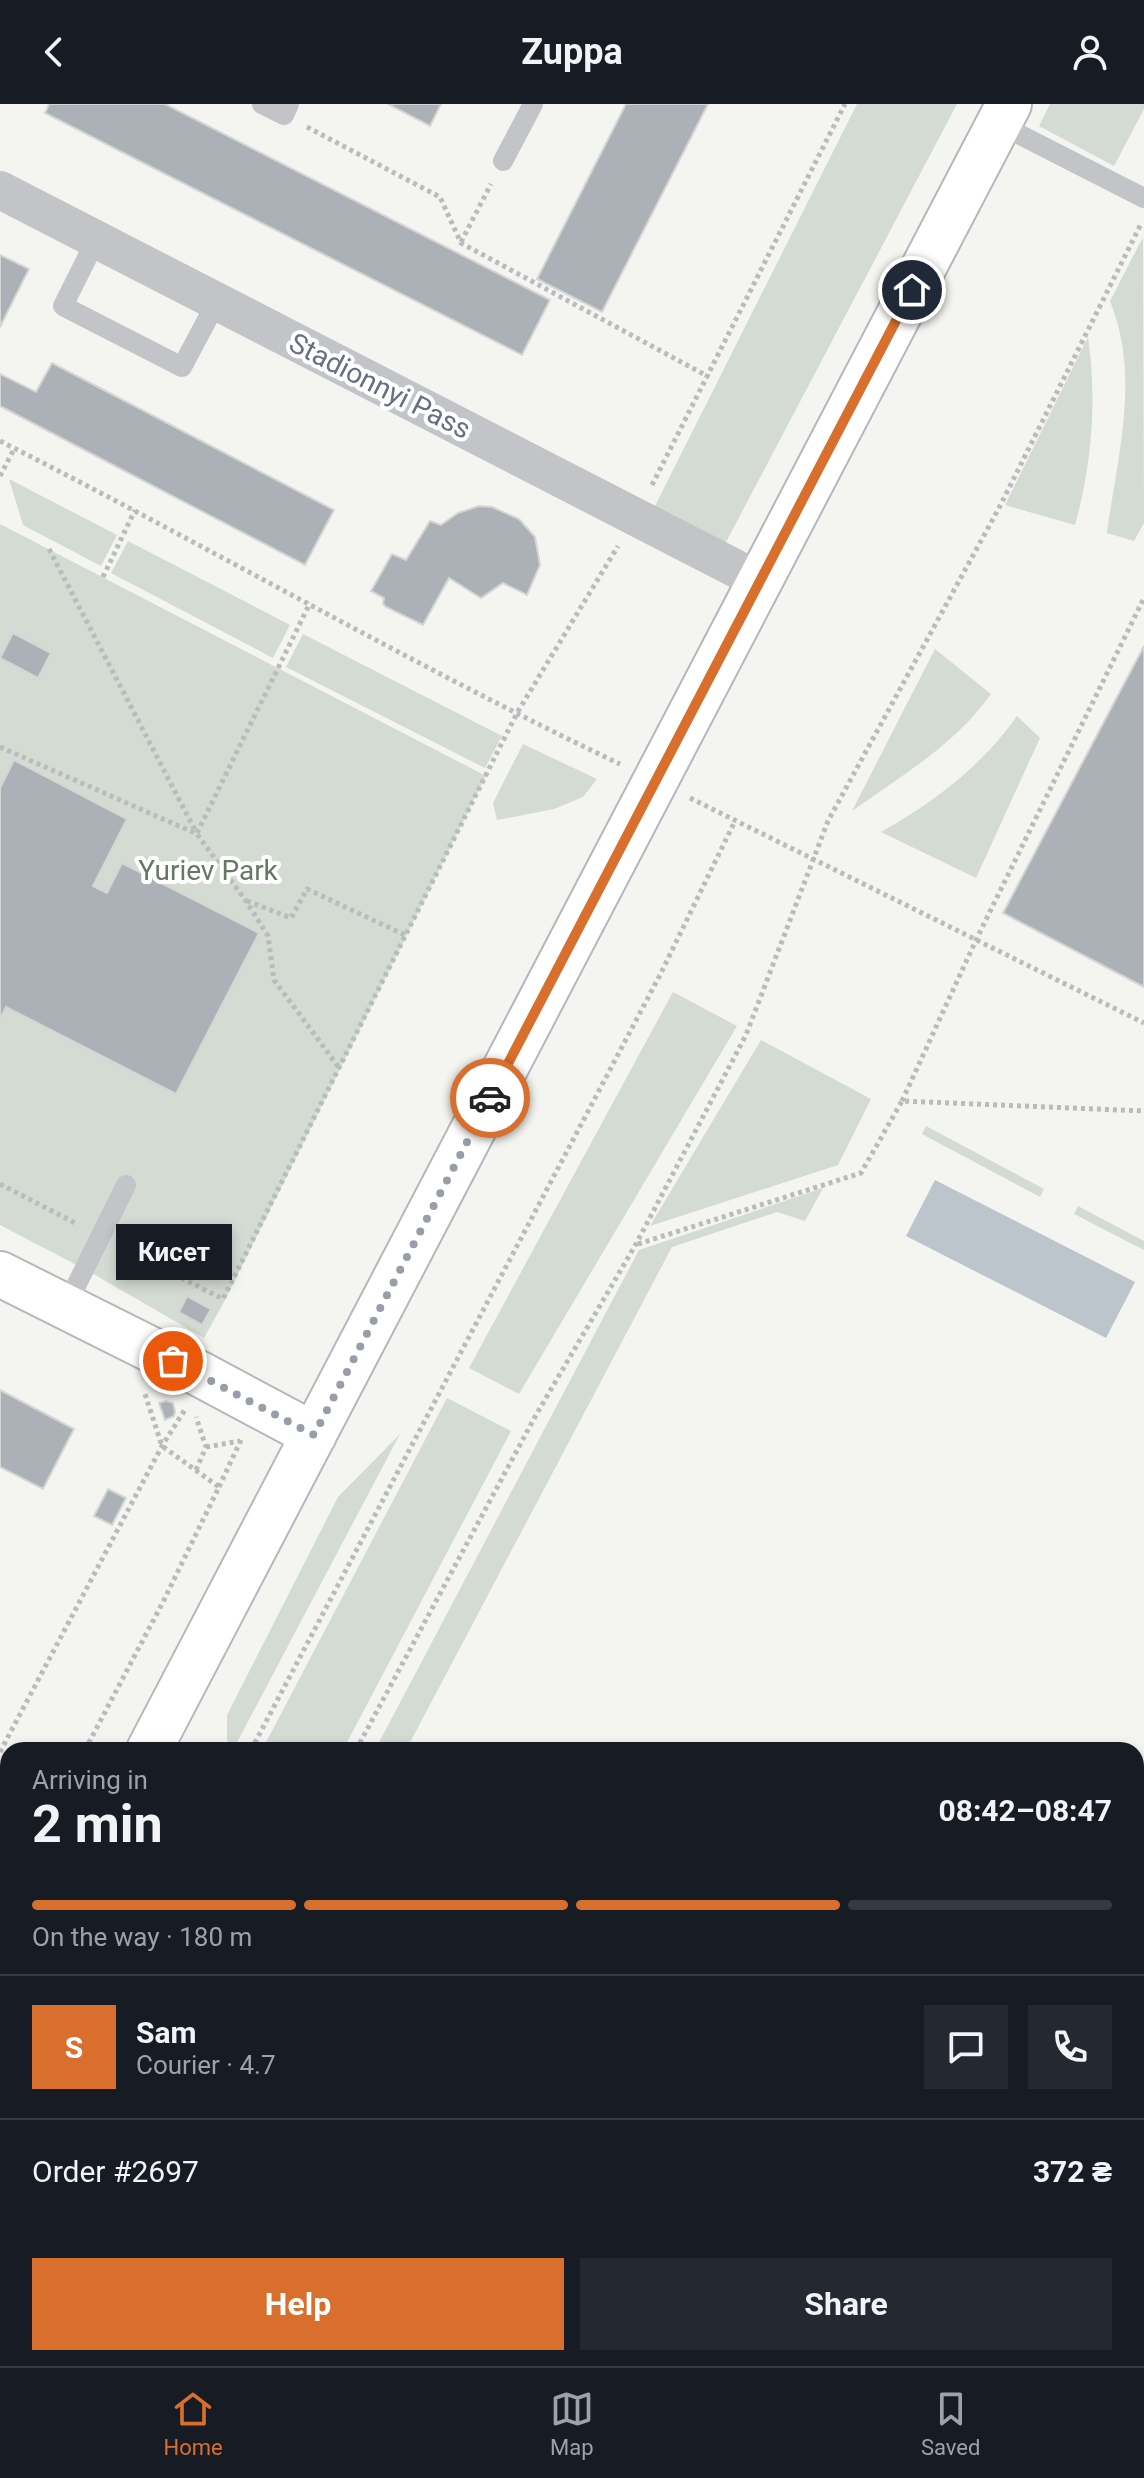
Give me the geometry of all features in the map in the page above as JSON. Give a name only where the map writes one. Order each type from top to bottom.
[{"type":"main road","points":[[153,1742],[1004,114]]},
{"type":"main road","points":[[0,1274],[314,1435]]},
{"type":"street","name":"Stadionnyi Pass","points":[[0,190],[760,581]]},
{"type":"lane","points":[[262,104],[286,109]]},
{"type":"lane","points":[[503,161],[533,104]]},
{"type":"lane","points":[[1004,114],[1139,196]]},
{"type":"lane","points":[[96,240],[63,306],[182,367],[216,303]]},
{"type":"lane","points":[[65,1308],[126,1185]]},
{"type":"path","points":[[223,1299],[517,713],[635,517],[709,377],[845,104]]},
{"type":"path","points":[[286,109],[440,197],[461,243],[709,377]]},
{"type":"path","points":[[461,243],[503,161]]},
{"type":"path","points":[[360,1742],[536,1415],[636,1244],[746,1035],[828,821],[1000,506],[1142,222],[1139,196]]},
{"type":"path","points":[[0,441],[517,713],[1144,1023]]},
{"type":"path","points":[[0,476],[14,448]]},
{"type":"path","points":[[103,577],[135,510]]},
{"type":"path","points":[[49,549],[197,834],[268,936],[274,980],[340,1069]]},
{"type":"path","points":[[636,1244],[861,1173],[902,1101],[976,940],[1144,598]]},
{"type":"path","points":[[197,834],[310,603]]},
{"type":"path","points":[[0,747],[197,834]]},
{"type":"path","points":[[255,1742],[652,990],[735,821]]},
{"type":"path","points":[[246,901],[291,918],[307,889],[407,936]]},
{"type":"path","points":[[902,1101],[1144,1111]]},
{"type":"path","points":[[144,1390],[162,1446],[219,1487]]},
{"type":"path","points":[[5,1742],[162,1446],[191,1401],[206,1447],[196,1470]]},
{"type":"path","points":[[89,1742],[163,1602],[241,1441],[241,1432]]},
{"type":"path","points":[[206,1447],[241,1441]]},
{"type":"green space","points":[[857,104],[957,104],[725,544],[652,512]]},
{"type":"green space","points":[[1050,104],[1144,104],[1144,109],[1114,166],[1039,126]]},
{"type":"green space","points":[[1143,237],[1144,523],[1134,541],[1107,533],[1121,446],[1125,388],[1119,330],[1110,301]]},
{"type":"green space","points":[[1088,337],[1092,384],[1091,432],[1075,525],[1005,505]]},
{"type":"green space","points":[[9,479],[117,535],[101,566],[23,525]]},
{"type":"green space","name":"Yuriev Park","points":[[0,524],[486,776],[204,1338],[90,1272],[0,1225]]},
{"type":"green space","points":[[128,541],[290,625],[273,658],[111,573]]},
{"type":"green space","points":[[303,634],[502,736],[485,768],[286,667]]},
{"type":"green space","points":[[935,649],[991,694],[945,744],[852,811]]},
{"type":"green space","points":[[1017,716],[1040,738],[976,878],[881,832],[956,782],[989,751]]},
{"type":"green space","points":[[523,744],[597,779],[583,797],[554,809],[497,820],[493,803]]},
{"type":"green space","points":[[673,992],[737,1026],[519,1394],[469,1368]]},
{"type":"green space","points":[[761,1040],[871,1099],[838,1165],[650,1226]]},
{"type":"green space","points":[[926,1126],[1044,1189],[1040,1197],[922,1134]]},
{"type":"green space","points":[[823,1188],[805,1221],[777,1212],[672,1247],[410,1742],[379,1742],[639,1250]]},
{"type":"green space","points":[[1078,1206],[1144,1241],[1144,1250],[1074,1214]]},
{"type":"green space","points":[[447,1398],[511,1431],[347,1742],[266,1742]]},
{"type":"green space","points":[[400,1434],[237,1742],[228,1742],[227,1715],[338,1497]]},
{"type":"shaded area","points":[[935,1180],[1135,1282],[1106,1338],[906,1236]]},
{"type":"building","points":[[49,104],[165,104],[550,300],[522,355],[45,113]]},
{"type":"building","points":[[388,104],[441,104],[430,126]]},
{"type":"building","points":[[626,104],[708,104],[602,312],[537,279]]},
{"type":"building","points":[[0,255],[29,269],[0,327]]},
{"type":"building","points":[[52,363],[334,510],[305,565],[0,406],[0,374],[36,392]]},
{"type":"building","points":[[479,506],[492,507],[519,519],[535,537],[540,565],[527,595],[503,583],[481,598],[449,578],[423,625],[386,607],[384,598],[371,591],[392,554],[406,560],[430,521],[441,525],[458,513]]},
{"type":"building","points":[[13,633],[51,653],[38,678],[0,658]]},
{"type":"building","points":[[1144,646],[1144,987],[1003,913]]},
{"type":"building","points":[[14,760],[127,819],[93,886],[107,893],[122,863],[259,933],[176,1094],[6,1007],[0,1019],[0,788]]},
{"type":"building","points":[[187,1296],[211,1309],[202,1325],[179,1312]]},
{"type":"building","points":[[0,1390],[74,1429],[43,1489],[0,1467]]},
{"type":"building","points":[[159,1403],[173,1403],[175,1411],[174,1416],[165,1420]]},
{"type":"building","points":[[108,1489],[126,1498],[112,1525],[94,1516]]},
{"type":"way so far","points":[[173,1361],[314,1435],[490,1098]]},
{"type":"place","name":"Кисет","points":[[173,1361]]},
{"type":"route","points":[[490,1098],[912,290]]}]
